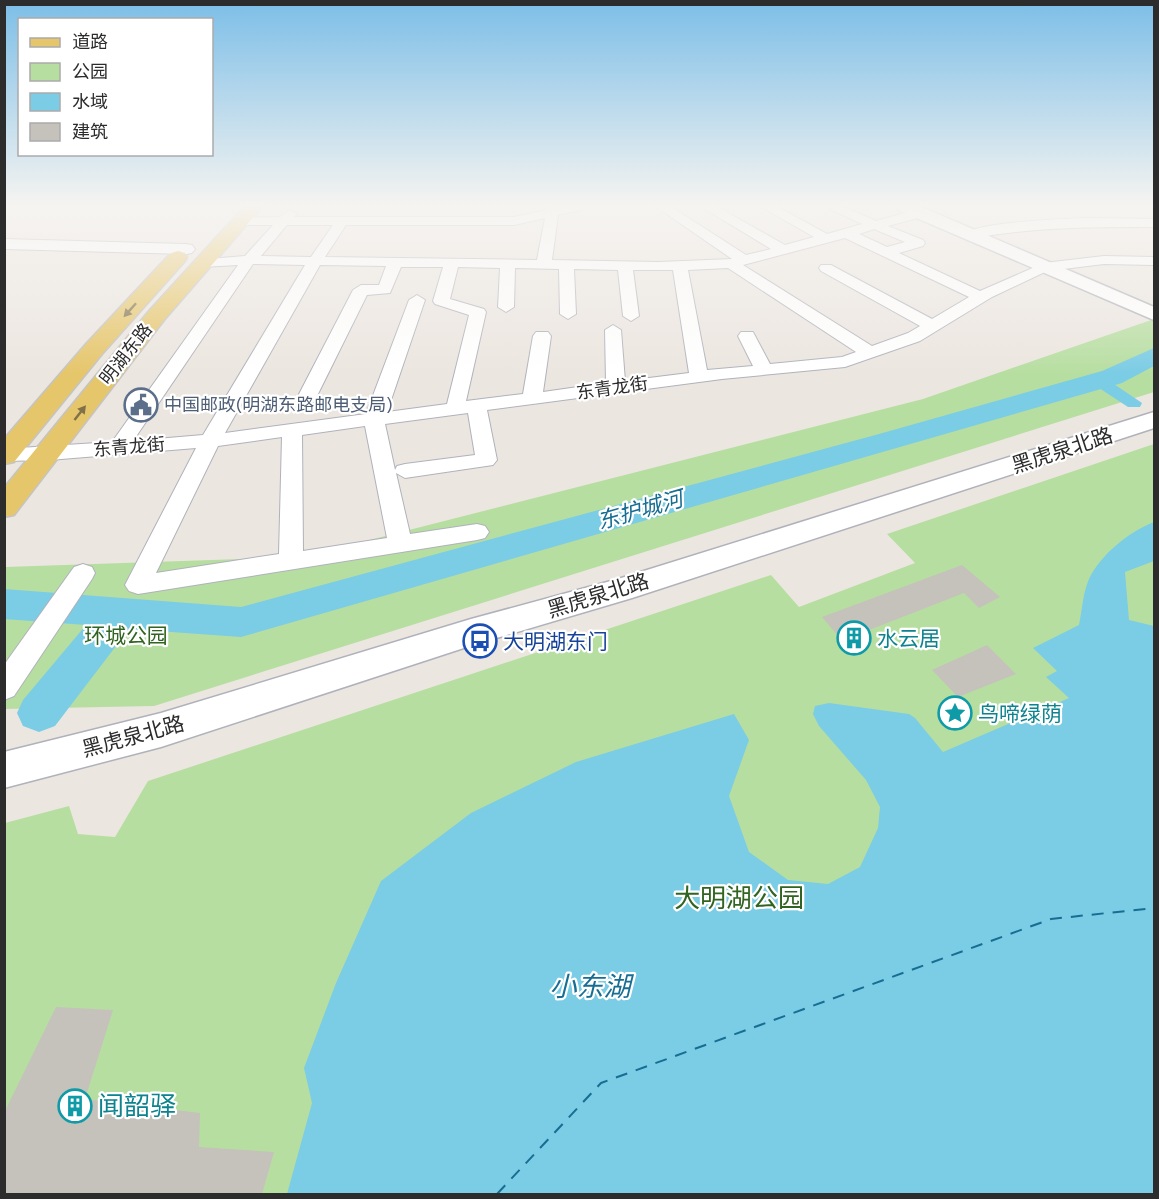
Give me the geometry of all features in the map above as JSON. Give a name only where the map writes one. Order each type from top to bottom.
[{"type":"main road","name":"明湖东路","points":[[5,455],[94,349],[182,262]]},
{"type":"main road","name":"明湖东路","points":[[4,508],[145,329],[187,262]]},
{"type":"main road","points":[[1033,262],[1155,314]]},
{"type":"main road","name":"黑虎泉北路","points":[[4,770],[161,730],[471,632],[620,590],[1146,423]]},
{"type":"street","points":[[118,448],[248,262]]},
{"type":"street","points":[[314,262],[210,441],[138,585],[477,532]]},
{"type":"street","points":[[307,398],[361,290],[386,290],[395,262],[391,262]]},
{"type":"street","points":[[447,262],[441,301],[478,312],[455,409]]},
{"type":"street","points":[[504,262],[506,307]]},
{"type":"street","points":[[524,262],[566,265],[680,266],[742,262]]},
{"type":"street","points":[[907,262],[981,297]]},
{"type":"street","name":"东青龙街","points":[[5,455],[48,454],[210,441],[699,377],[845,362],[914,337],[981,297],[1044,267],[1087,262]]},
{"type":"street","points":[[738,263],[870,353]]},
{"type":"street","points":[[566,265],[568,314]]},
{"type":"street","points":[[625,266],[631,316]]},
{"type":"street","points":[[680,266],[699,377]]},
{"type":"street","points":[[826,268],[932,326]]},
{"type":"street","points":[[400,544],[374,420],[417,300]]},
{"type":"street","points":[[613,330],[616,388]]},
{"type":"street","points":[[532,399],[542,336]]},
{"type":"street","points":[[747,336],[764,370]]},
{"type":"street","points":[[405,471],[486,460],[477,406]]},
{"type":"street","points":[[291,561],[292,430]]},
{"type":"street","points":[[4,688],[83,573]]},
{"type":"green space","name":"环城公园","points":[[1154,319],[1154,392],[154,706],[5,709],[5,567],[303,557],[923,399]]},
{"type":"green space","name":"大明湖公园","points":[[1154,444],[1154,1194],[5,1194],[5,823],[69,806],[78,834],[115,837],[148,781],[771,575],[799,607],[915,563],[887,534]]},
{"type":"water","name":"小东湖","points":[[1154,522],[1154,561],[1125,572],[1129,620],[1154,626],[1154,1194],[287,1194],[312,1103],[304,1068],[336,983],[381,881],[471,813],[576,762],[734,714],[749,740],[729,796],[749,852],[788,880],[828,884],[860,867],[878,828],[880,807],[866,780],[819,726],[813,714],[815,706],[829,703],[909,714],[915,718],[943,752],[1069,698],[1046,677],[1057,671],[1033,648],[1079,625],[1085,590],[1094,570],[1117,545]]},
{"type":"building","points":[[962,565],[1000,597],[979,608],[964,593],[864,632],[872,642],[850,650],[822,617]]},
{"type":"building","points":[[987,645],[1016,674],[958,697],[932,670]]},
{"type":"building","name":"闻韶驿","points":[[56,1007],[113,1010],[85,1099],[200,1113],[199,1147],[274,1152],[262,1194],[4,1194],[4,1113]]},
{"type":"waterway","name":"东护城河","points":[[4,604],[241,622],[1112,377],[1154,356]]},
{"type":"waterway","points":[[1099,381],[1134,403]]},
{"type":"waterway","points":[[39,713],[118,614]]},
{"type":"ferry route","points":[[497,1194],[601,1083],[1051,919],[1154,908]]},
{"type":"place","name":"中国邮政(明湖东路邮电支局)","points":[[141,405]]},
{"type":"place","name":"水云居","points":[[854,638]]},
{"type":"place","name":"大明湖东门","points":[[480,641]]},
{"type":"place","name":"鸟啼绿荫","points":[[955,713]]},
{"type":"place","name":"闻韶驿","points":[[75,1106]]}]
